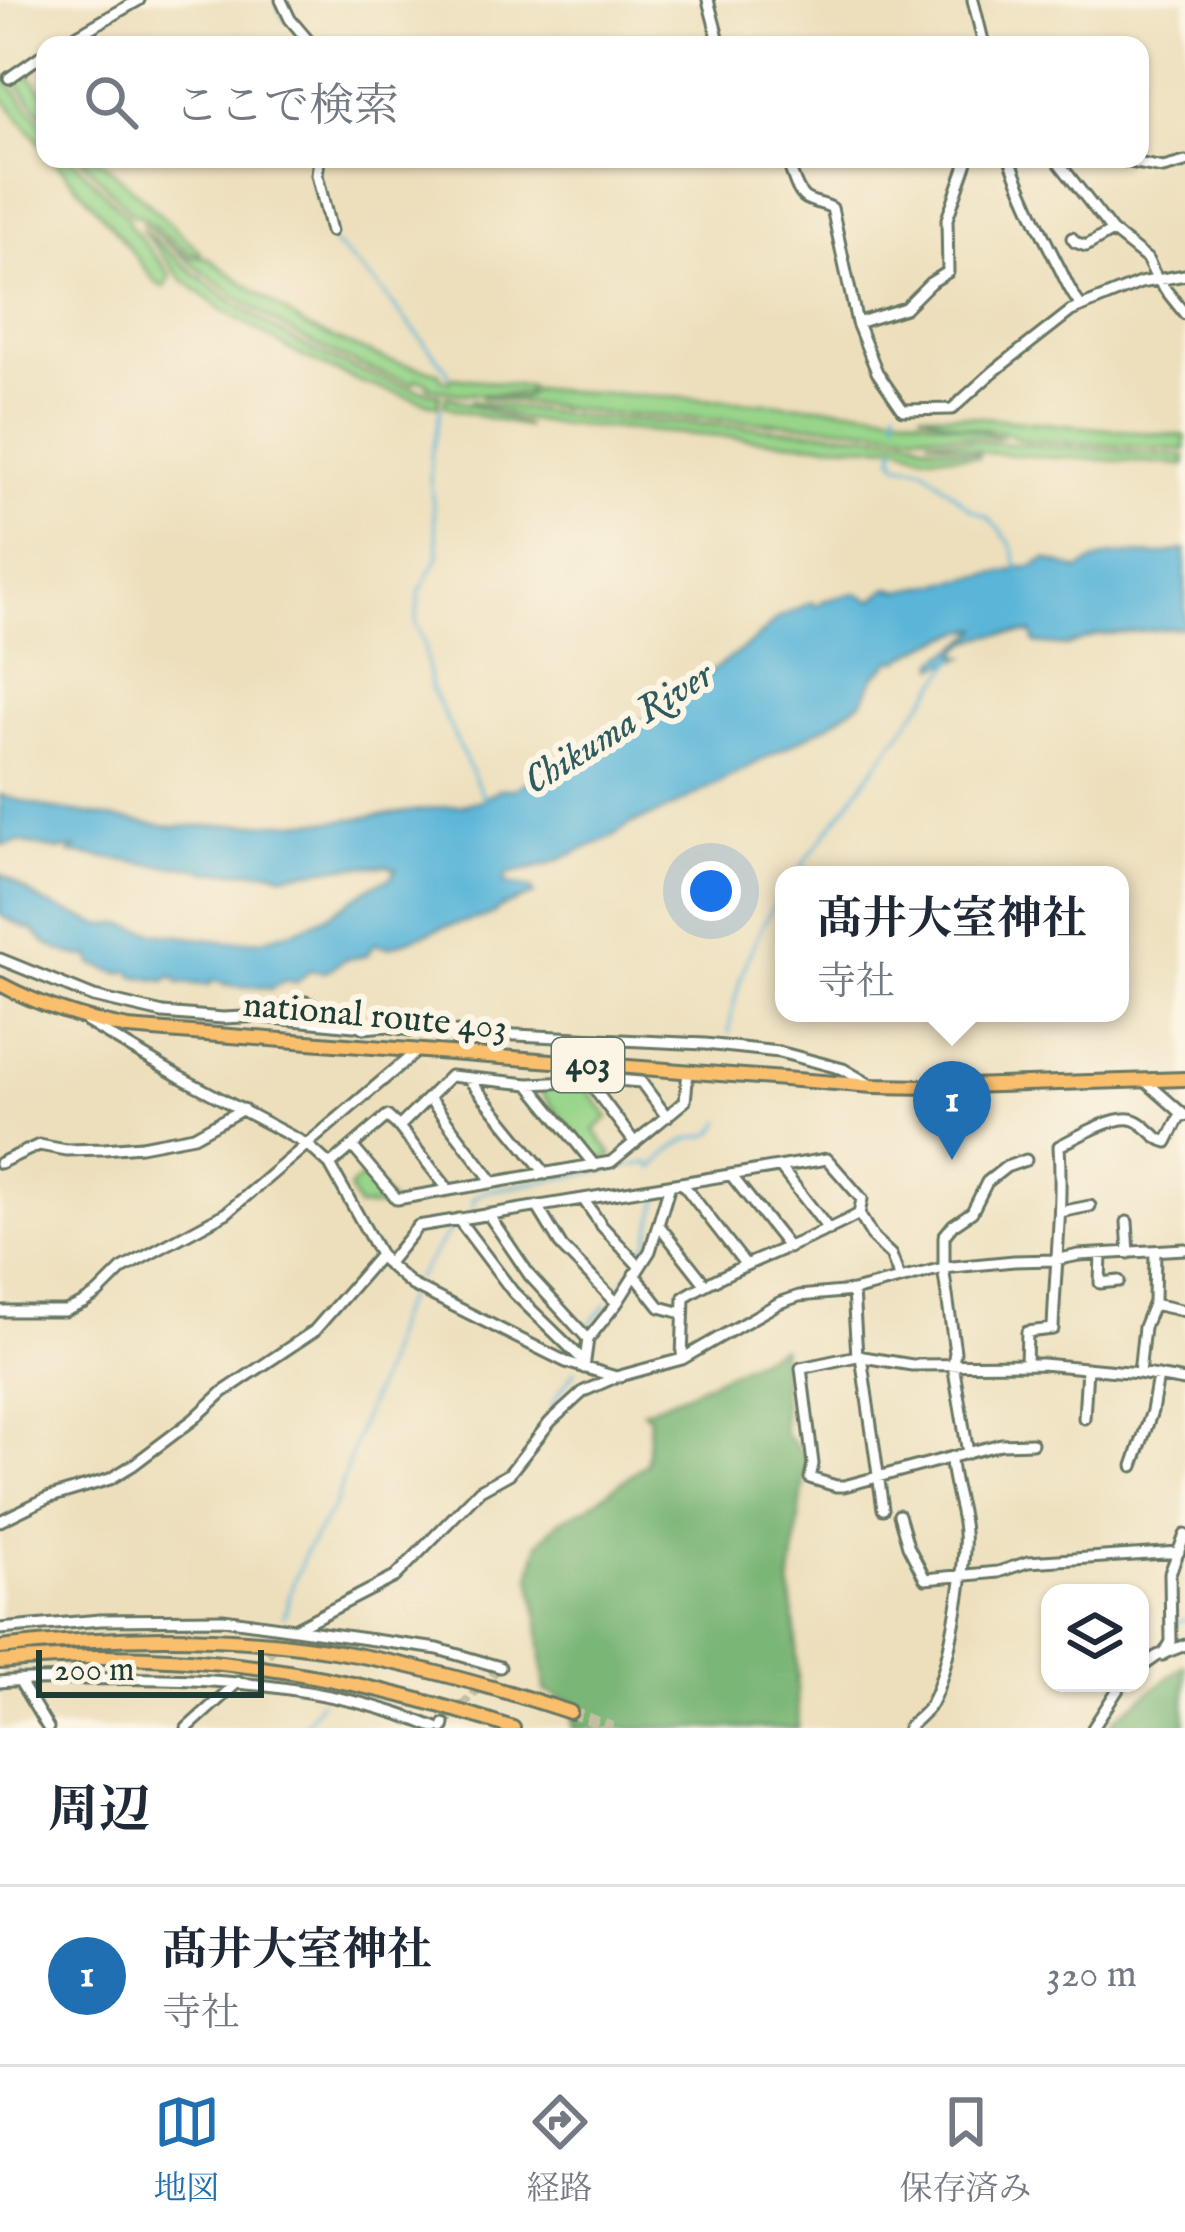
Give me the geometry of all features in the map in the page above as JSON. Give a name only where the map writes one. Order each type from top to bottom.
[{"type":"highway","name":"national route 403","points":[[0,984],[82,1019],[128,1028],[873,1086],[1185,1078]]},
{"type":"highway","points":[[0,1648],[145,1639],[299,1646],[454,1676],[570,1712]]},
{"type":"highway","points":[[0,1662],[122,1657],[272,1667],[392,1691],[513,1728]]},
{"type":"street","points":[[76,36],[139,0]]},
{"type":"street","points":[[281,0],[304,36]]},
{"type":"street","points":[[708,0],[718,36]]},
{"type":"street","points":[[973,0],[982,36]]},
{"type":"street","points":[[9,78],[36,59]]},
{"type":"street","points":[[1149,165],[1163,168],[1185,162]]},
{"type":"street","points":[[317,168],[331,231]]},
{"type":"street","points":[[790,168],[802,196],[832,208],[857,323],[877,372],[903,410],[952,409],[1081,306],[1185,274]]},
{"type":"street","points":[[857,323],[905,308],[948,272],[947,219],[965,168]]},
{"type":"street","points":[[1014,168],[1066,288],[1081,306]]},
{"type":"street","points":[[1063,168],[1112,231],[1147,259],[1185,314]]},
{"type":"street","points":[[1072,238],[1086,246],[1112,231]]},
{"type":"street","points":[[0,958],[62,986],[124,1006],[224,1018],[265,1016],[305,1002],[364,1028]]},
{"type":"street","points":[[256,1016],[364,1028],[704,1044],[778,1052],[843,1069],[873,1086]]},
{"type":"street","points":[[246,1037],[256,1016]]},
{"type":"street","points":[[82,1019],[308,1145],[330,1165],[384,1259],[412,1285],[566,1362],[616,1377]]},
{"type":"street","points":[[0,1309],[65,1310],[83,1304],[122,1269],[226,1213],[418,1050]]},
{"type":"street","points":[[352,1146],[397,1199],[595,1166],[611,1162],[685,1101],[688,1072]]},
{"type":"street","points":[[399,1127],[450,1076],[529,1084],[640,1082],[667,1117]]},
{"type":"street","points":[[468,1078],[546,1174]]},
{"type":"street","points":[[1026,1363],[1027,1332],[1053,1329],[1062,1191],[1059,1146],[1127,1118],[1167,1142],[1183,1115],[1143,1079]]},
{"type":"street","points":[[589,1082],[634,1143]]},
{"type":"street","points":[[529,1084],[595,1166]]},
{"type":"street","points":[[429,1098],[493,1182]]},
{"type":"street","points":[[0,1163],[39,1145],[104,1149],[194,1136],[243,1109]]},
{"type":"street","points":[[330,1165],[387,1116],[448,1190]]},
{"type":"street","points":[[0,1521],[133,1466],[223,1392],[314,1331],[418,1226],[827,1159],[862,1198],[859,1214],[891,1255],[900,1279]]},
{"type":"street","points":[[968,1453],[952,1364],[955,1352],[943,1268],[944,1236],[972,1212],[987,1182],[1006,1167],[1026,1160]]},
{"type":"street","points":[[780,1167],[829,1230]]},
{"type":"street","points":[[731,1175],[789,1248]]},
{"type":"street","points":[[584,1365],[588,1339],[650,1252],[676,1184]]},
{"type":"street","points":[[676,1184],[746,1265]]},
{"type":"street","points":[[583,1199],[660,1306],[682,1312]]},
{"type":"street","points":[[1060,1212],[1090,1206]]},
{"type":"street","points":[[537,1207],[562,1247],[616,1303]]},
{"type":"street","points":[[488,1214],[530,1276],[588,1339]]},
{"type":"street","points":[[682,1359],[684,1297],[859,1214]]},
{"type":"street","points":[[458,1220],[513,1292],[584,1365]]},
{"type":"street","points":[[1127,1222],[1130,1252]]},
{"type":"street","points":[[658,1224],[705,1284]]},
{"type":"street","points":[[296,1628],[395,1577],[480,1490],[508,1474],[550,1422],[584,1391],[682,1359],[779,1304],[943,1268],[1185,1249]]},
{"type":"street","points":[[1139,1373],[1144,1328],[1153,1304],[1155,1251]]},
{"type":"street","points":[[1101,1254],[1100,1282],[1119,1281]]},
{"type":"street","points":[[853,1291],[883,1509]]},
{"type":"street","points":[[1153,1304],[1185,1311]]},
{"type":"street","points":[[1032,1443],[1001,1444],[836,1486],[809,1478],[813,1464],[801,1368],[859,1356],[912,1365],[1088,1367],[1185,1382]]},
{"type":"street","points":[[1084,1418],[1088,1367]]},
{"type":"street","points":[[1132,1466],[1152,1411],[1158,1376]]},
{"type":"street","points":[[908,1728],[935,1694],[962,1576],[964,1531],[951,1459]]},
{"type":"street","points":[[898,1515],[925,1580],[998,1572],[1028,1562],[1179,1552]]},
{"type":"street","points":[[1163,1655],[1171,1642],[1170,1573],[1185,1535]]},
{"type":"street","points":[[0,1629],[100,1620],[223,1619],[438,1649],[500,1667]]},
{"type":"street","points":[[1149,1662],[1185,1645]]},
{"type":"street","points":[[0,1682],[162,1678],[238,1682],[331,1696],[441,1727]]},
{"type":"street","points":[[19,1680],[47,1728]]},
{"type":"street","points":[[187,1728],[238,1682]]},
{"type":"street","points":[[1093,1728],[1116,1692]]},
{"type":"green space","points":[[36,64],[30,77],[36,84],[36,107],[14,80]]},
{"type":"green space","points":[[0,73],[36,116],[36,138],[0,95]]},
{"type":"green space","points":[[61,168],[81,168],[126,215],[171,275],[165,287],[157,284]]},
{"type":"green space","points":[[89,168],[110,168],[200,254],[190,253],[133,215]]},
{"type":"green space","points":[[141,222],[188,257],[206,257],[308,328],[387,360],[438,372],[442,380],[450,382],[452,377],[530,387],[525,394],[459,394],[337,355],[268,318]]},
{"type":"green space","points":[[141,229],[210,285],[279,332],[354,369],[440,395],[438,406],[363,383],[301,356],[221,309],[182,279]]},
{"type":"green space","points":[[535,389],[862,409],[906,414],[1004,437],[608,414],[480,397],[523,398]]},
{"type":"green space","points":[[446,396],[526,427],[454,410],[444,405]]},
{"type":"green space","points":[[470,401],[591,418],[910,437],[979,457],[923,454],[897,444],[802,443],[556,424],[523,419]]},
{"type":"green space","points":[[920,412],[1185,436],[1185,450],[1022,440]]},
{"type":"green space","points":[[927,438],[1185,456],[1185,465],[988,453]]},
{"type":"green space","points":[[543,1085],[586,1088],[609,1117],[594,1130],[613,1156],[596,1160],[540,1091]]},
{"type":"green space","points":[[367,1173],[394,1206],[358,1207],[349,1188]]},
{"type":"green space","points":[[781,1347],[784,1433],[807,1458],[790,1585],[798,1728],[573,1728],[574,1703],[545,1691],[531,1574],[538,1544],[559,1521],[588,1507],[647,1463],[650,1417],[643,1411]]},
{"type":"green space","points":[[1185,1665],[1185,1728],[1109,1728],[1116,1718]]},
{"type":"water","points":[[1185,550],[1185,627],[1096,635],[1066,646],[1035,643],[1032,633],[991,635],[971,641],[956,654],[965,657],[936,667],[936,661],[979,629],[938,640],[899,661],[892,660],[875,676],[863,700],[830,724],[613,836],[547,865],[507,874],[504,883],[532,889],[534,895],[492,915],[389,947],[374,944],[366,956],[345,959],[325,972],[310,970],[296,983],[285,980],[271,989],[214,980],[209,985],[179,983],[173,976],[164,981],[133,976],[131,971],[119,973],[92,964],[90,956],[57,949],[33,929],[0,915],[0,873],[44,903],[101,925],[121,924],[229,942],[262,940],[329,915],[391,878],[396,869],[338,867],[282,875],[208,872],[70,853],[75,848],[58,850],[20,842],[0,845],[0,795],[48,808],[173,827],[334,821],[463,805],[500,789],[515,789],[615,740],[754,641],[777,619],[812,602],[817,606],[856,593],[872,600],[887,589],[900,591],[1015,570],[1046,559],[1079,570],[1116,555]]},
{"type":"waterway","points":[[277,2],[285,20]]},
{"type":"waterway","points":[[314,168],[320,204]]},
{"type":"waterway","points":[[327,230],[332,242],[376,284],[448,371],[447,376]]},
{"type":"waterway","points":[[896,407],[897,419]]},
{"type":"waterway","points":[[441,408],[430,479],[439,555],[419,593],[416,624],[431,688],[484,798]]},
{"type":"waterway","points":[[895,446],[899,464],[923,467],[968,507],[989,518],[1012,545],[1018,570]]},
{"type":"waterway","points":[[802,866],[955,659]]},
{"type":"waterway","points":[[729,1033],[748,958],[775,904]]},
{"type":"waterway","points":[[473,1211],[474,1198],[486,1191],[648,1163],[653,1168],[678,1145],[711,1134],[722,1121]]},
{"type":"waterway","points":[[641,1255],[660,1193]]},
{"type":"waterway","points":[[415,1280],[453,1226]]},
{"type":"waterway","points":[[617,1294],[634,1266]]},
{"type":"waterway","points":[[284,1616],[307,1549],[335,1505],[410,1289]]},
{"type":"waterway","points":[[588,1326],[607,1304]]},
{"type":"waterway","points":[[577,1351],[581,1340]]},
{"type":"waterway","points":[[546,1421],[575,1370]]},
{"type":"waterway","points":[[1176,1622],[1185,1620]]},
{"type":"waterway","points":[[302,1728],[321,1701]]},
{"type":"tunnel","points":[[238,1682],[296,1628]]},
{"type":"tunnel","points":[[0,1650],[19,1680]]},
{"type":"tunnel","points":[[444,1724],[500,1667]]},
{"type":"tunnel","points":[[570,1712],[612,1728]]},
{"type":"place","name":"髙井大室神社","points":[[952,1160]]},
{"type":"water label","name":"Chikuma River","points":[[619,729]]}]
